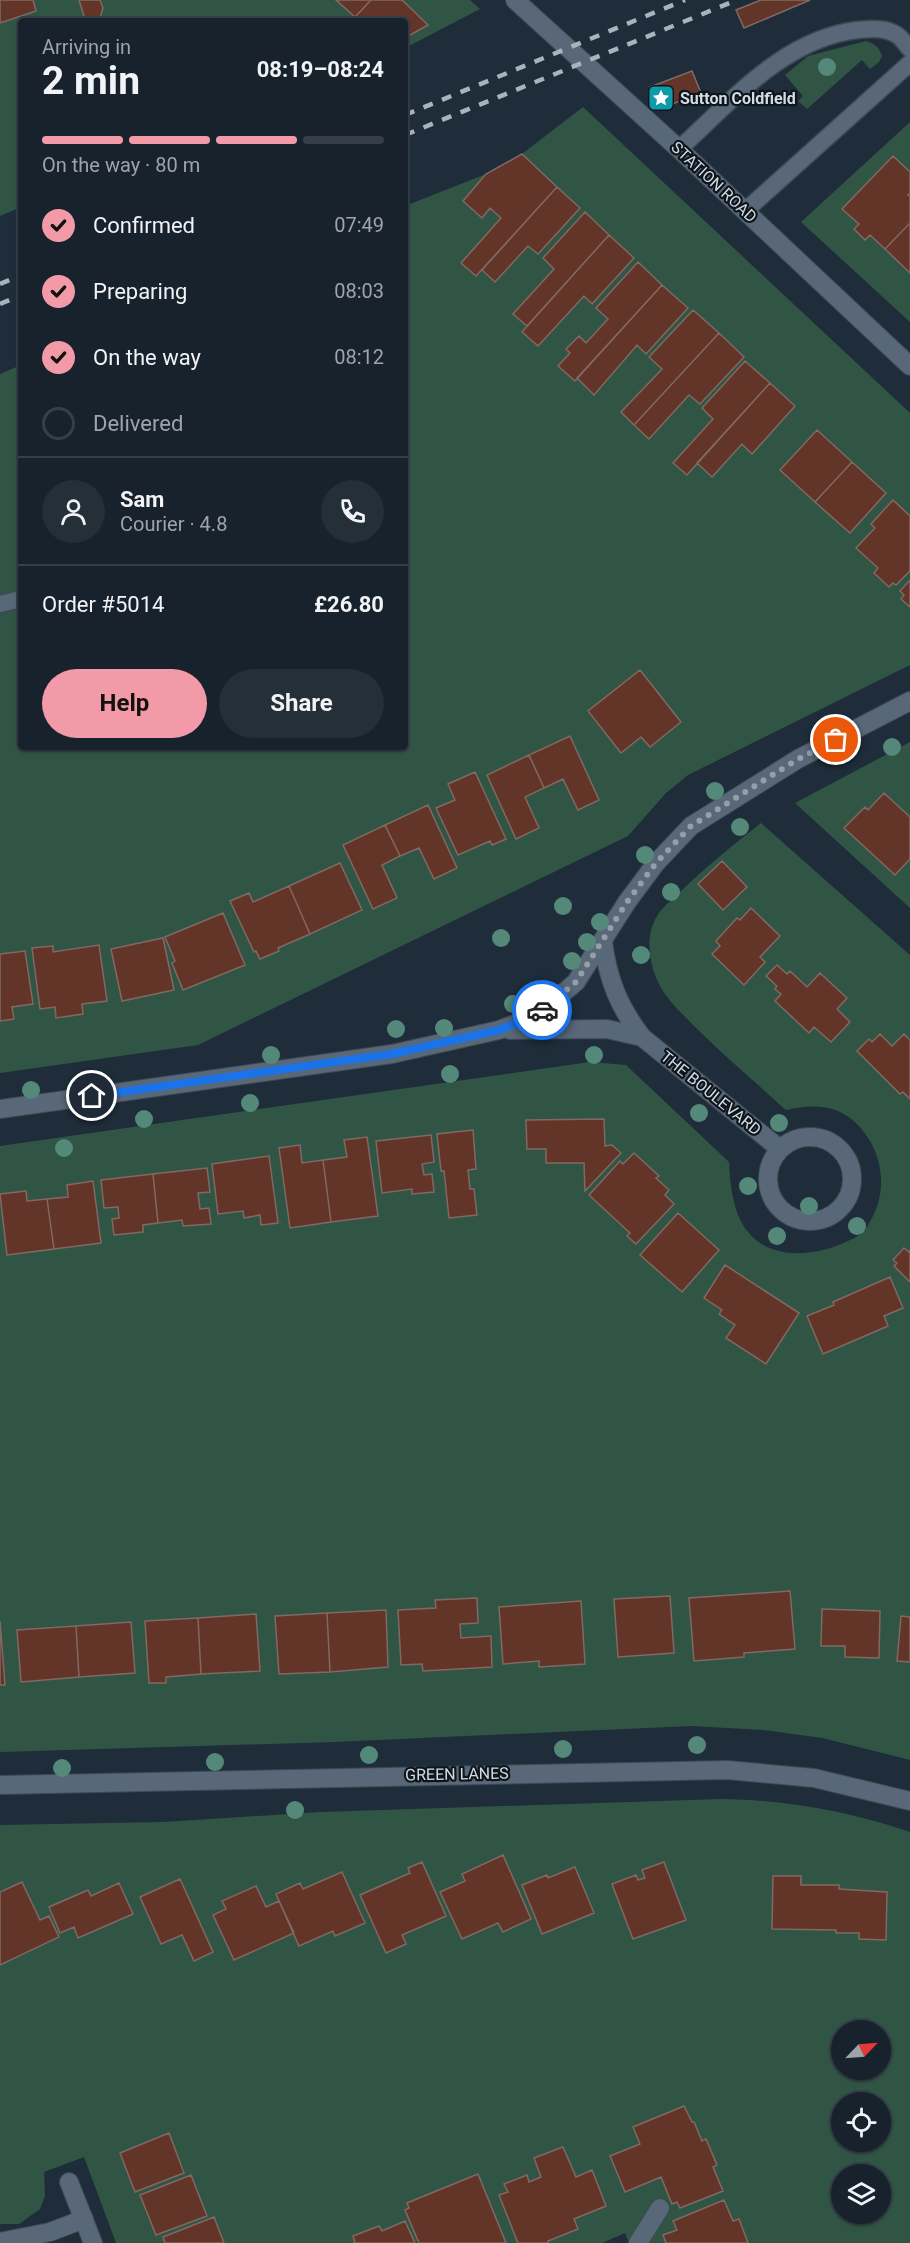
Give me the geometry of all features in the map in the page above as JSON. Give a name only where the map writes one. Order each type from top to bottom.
[{"type":"street","name":"STATION ROAD","points":[[515,0],[679,149],[910,366]]},
{"type":"street","name":"THE BOULEVARD","points":[[0,1109],[392,1054],[499,1030],[525,1020],[548,1006],[576,982],[627,902],[656,863],[691,826],[798,759],[910,701]]},
{"type":"street","name":"THE BOULEVARD","points":[[603,942],[606,969],[626,1016],[642,1037],[780,1149]]},
{"type":"street","name":"THE BOULEVARD","points":[[499,1030],[607,1029],[642,1037]]},
{"type":"street","points":[[812,1137],[828,1141],[839,1149],[851,1172],[851,1190],[845,1203],[835,1213],[822,1220],[809,1221],[792,1218],[777,1206],[768,1183],[770,1164],[780,1149],[794,1140],[812,1137]]},
{"type":"street","name":"GREEN LANES","points":[[0,1785],[727,1770],[814,1778],[910,1801]]},
{"type":"street","points":[[69,2182],[93,2243]]},
{"type":"street","points":[[639,2243],[660,2208]]},
{"type":"street","points":[[0,2242],[50,2232],[84,2219]]},
{"type":"lane","points":[[679,149],[771,66],[802,46],[848,31],[875,28],[897,35],[910,49]]},
{"type":"lane","points":[[745,211],[910,63]]},
{"type":"lane","points":[[0,604],[18,600]]},
{"type":"green space","points":[[0,0],[470,0],[480,9],[408,46],[408,18],[18,18],[18,208],[0,216]]},
{"type":"green space","points":[[866,41],[879,50],[882,56],[879,62],[870,69],[862,60],[807,109],[798,101],[803,96],[785,75],[808,56]]},
{"type":"green space","points":[[583,107],[910,413],[910,665],[688,775],[666,793],[628,836],[198,1045],[0,1073],[0,374],[18,366],[18,750],[408,750],[408,205],[486,174],[522,154]]},
{"type":"green space","points":[[910,122],[910,322],[801,222]]},
{"type":"green space","points":[[910,742],[910,908],[795,803]]},
{"type":"green space","points":[[761,823],[910,955],[910,1760],[822,1738],[764,1730],[691,1726],[334,1742],[0,1752],[0,1146],[590,1062],[626,1065],[729,1162],[731,1189],[739,1217],[748,1232],[758,1241],[781,1252],[794,1253],[808,1253],[846,1242],[859,1236],[865,1230],[880,1196],[879,1163],[864,1132],[847,1116],[829,1108],[808,1107],[786,1110],[714,1046],[673,1005],[658,982],[651,962],[651,931],[659,913],[701,873]]},
{"type":"green space","points":[[720,1799],[793,1804],[863,1818],[910,1832],[910,2243],[629,2243],[625,2233],[602,2243],[116,2243],[84,2157],[44,2172],[45,2196],[40,2209],[19,2224],[0,2224],[0,1825],[163,1822],[321,1812]]},
{"type":"building","points":[[0,0],[33,0],[36,11],[0,23]]},
{"type":"building","points":[[79,0],[100,0],[103,8],[100,18],[85,18]]},
{"type":"building","points":[[336,0],[371,0],[355,17]]},
{"type":"building","points":[[371,0],[402,0],[428,25],[408,36],[408,18],[355,17]]},
{"type":"building","points":[[761,0],[810,0],[744,28],[736,10]]},
{"type":"building","points":[[692,71],[701,93],[670,105],[650,87]]},
{"type":"building","points":[[522,154],[557,187],[476,276],[461,263],[501,218],[490,208],[482,218],[463,201],[486,174]]},
{"type":"building","points":[[893,156],[910,172],[910,193],[908,195],[910,196],[910,223],[885,249],[870,235],[865,240],[854,229],[859,224],[842,209]]},
{"type":"building","points":[[557,187],[580,208],[538,254],[528,246],[495,282],[482,270]]},
{"type":"building","points":[[585,212],[609,235],[527,326],[513,314],[554,269],[543,258]]},
{"type":"building","points":[[910,223],[910,273],[885,249]]},
{"type":"building","points":[[609,235],[634,258],[592,304],[584,296],[538,346],[522,332]]},
{"type":"building","points":[[638,262],[662,285],[575,381],[558,366],[570,353],[566,349],[579,336],[586,343],[608,319],[596,308]]},
{"type":"building","points":[[662,285],[688,308],[646,354],[637,345],[594,395],[577,378]]},
{"type":"building","points":[[693,310],[719,333],[634,425],[621,412],[662,369],[649,357]]},
{"type":"building","points":[[719,333],[744,357],[700,404],[689,395],[649,439],[634,425]]},
{"type":"building","points":[[745,361],[770,383],[687,475],[673,463],[713,419],[702,408]]},
{"type":"building","points":[[770,383],[795,406],[752,454],[742,444],[712,477],[697,463]]},
{"type":"building","points":[[817,430],[852,462],[815,502],[780,470]]},
{"type":"building","points":[[852,462],[886,493],[850,533],[815,502]]},
{"type":"building","points":[[893,500],[910,516],[910,571],[896,585],[893,583],[889,587],[874,573],[878,568],[856,548],[875,528],[871,524]]},
{"type":"building","points":[[910,580],[910,607],[901,599],[904,595],[900,591]]},
{"type":"building","points":[[640,670],[681,722],[650,747],[641,737],[621,753],[588,711]]},
{"type":"building","points":[[570,736],[599,800],[578,810],[563,779],[544,788],[529,755]]},
{"type":"building","points":[[529,755],[544,788],[525,797],[539,828],[516,839],[487,775]]},
{"type":"building","points":[[475,772],[506,839],[492,845],[490,841],[458,855],[436,808],[455,800],[448,784]]},
{"type":"building","points":[[884,793],[910,817],[910,859],[895,875],[844,828],[865,807],[868,810]]},
{"type":"building","points":[[428,805],[457,868],[434,879],[419,848],[400,856],[385,825]]},
{"type":"building","points":[[385,825],[400,856],[382,865],[397,898],[373,909],[343,845]]},
{"type":"building","points":[[722,861],[747,887],[723,910],[698,884]]},
{"type":"building","points":[[340,863],[362,910],[310,934],[289,886]]},
{"type":"building","points":[[289,886],[310,934],[260,959],[256,951],[254,952],[230,901],[249,893],[253,902]]},
{"type":"building","points":[[751,908],[780,936],[760,957],[765,962],[744,985],[712,954],[720,946],[716,941],[737,918],[740,920]]},
{"type":"building","points":[[223,913],[245,965],[183,990],[165,937]]},
{"type":"building","points":[[163,938],[174,990],[122,1001],[111,949]]},
{"type":"building","points":[[99,945],[107,1001],[82,1004],[83,1014],[56,1018],[55,1007],[40,1009],[32,948],[53,946],[53,952]]},
{"type":"building","points":[[25,951],[33,1004],[12,1007],[14,1019],[0,1021],[0,954]]},
{"type":"building","points":[[777,965],[787,974],[790,971],[807,987],[820,973],[847,998],[837,1009],[850,1022],[831,1042],[814,1027],[809,1033],[775,1001],[781,994],[775,989],[777,986],[766,976]]},
{"type":"building","points":[[880,1034],[892,1046],[904,1034],[910,1040],[910,1099],[903,1092],[900,1094],[857,1051],[869,1039],[872,1042]]},
{"type":"building","points":[[604,1119],[605,1146],[612,1145],[621,1153],[585,1191],[584,1163],[546,1163],[546,1149],[527,1149],[526,1120]]},
{"type":"building","points":[[473,1130],[476,1169],[468,1170],[470,1189],[474,1189],[477,1215],[449,1218],[437,1134]]},
{"type":"building","points":[[431,1135],[434,1162],[422,1164],[424,1175],[432,1174],[434,1192],[412,1194],[412,1189],[382,1193],[376,1141]]},
{"type":"building","points":[[367,1137],[378,1216],[331,1222],[323,1160],[347,1157],[344,1140]]},
{"type":"building","points":[[300,1145],[302,1163],[323,1160],[331,1222],[290,1228],[279,1148]]},
{"type":"building","points":[[634,1153],[659,1176],[656,1178],[669,1190],[665,1195],[674,1204],[636,1244],[627,1236],[630,1233],[589,1195],[620,1161],[623,1164]]},
{"type":"building","points":[[269,1156],[278,1223],[261,1225],[260,1215],[244,1218],[243,1211],[218,1214],[212,1164]]},
{"type":"building","points":[[207,1168],[210,1192],[198,1193],[200,1209],[209,1208],[211,1224],[183,1226],[182,1220],[158,1223],[153,1174]]},
{"type":"building","points":[[153,1174],[158,1223],[143,1225],[143,1232],[114,1235],[112,1219],[119,1218],[118,1207],[104,1208],[101,1180]]},
{"type":"building","points":[[93,1181],[101,1243],[54,1249],[47,1199],[68,1197],[67,1185]]},
{"type":"building","points":[[26,1191],[27,1201],[47,1199],[54,1249],[7,1255],[0,1194]]},
{"type":"building","points":[[678,1213],[719,1250],[682,1292],[640,1255]]},
{"type":"building","points":[[904,1248],[909,1252],[910,1250],[910,1282],[894,1266],[897,1263],[893,1260]]},
{"type":"building","points":[[725,1265],[799,1313],[766,1364],[726,1338],[735,1325],[719,1314],[722,1310],[704,1298]]},
{"type":"building","points":[[890,1277],[903,1308],[884,1316],[888,1326],[823,1354],[807,1316]]},
{"type":"building","points":[[790,1591],[795,1649],[744,1653],[744,1657],[694,1661],[689,1598]]},
{"type":"building","points":[[670,1596],[674,1653],[618,1657],[614,1599]]},
{"type":"building","points":[[477,1598],[478,1623],[460,1624],[461,1638],[491,1636],[492,1667],[423,1671],[422,1664],[401,1665],[398,1610],[436,1608],[435,1600]]},
{"type":"building","points":[[581,1601],[585,1664],[539,1667],[539,1661],[503,1664],[499,1607]]},
{"type":"building","points":[[822,1609],[880,1611],[879,1658],[845,1657],[845,1646],[821,1646]]},
{"type":"building","points":[[386,1610],[388,1667],[330,1672],[327,1613]]},
{"type":"building","points":[[327,1613],[330,1672],[279,1674],[275,1616]]},
{"type":"building","points":[[256,1614],[260,1671],[201,1674],[198,1618]]},
{"type":"building","points":[[901,1616],[910,1617],[910,1662],[897,1661]]},
{"type":"building","points":[[198,1618],[201,1674],[166,1677],[166,1683],[149,1683],[145,1621]]},
{"type":"building","points":[[0,1621],[5,1685],[0,1685]]},
{"type":"building","points":[[131,1622],[135,1673],[79,1677],[76,1626]]},
{"type":"building","points":[[76,1626],[79,1677],[21,1682],[17,1630]]},
{"type":"building","points":[[503,1855],[531,1919],[503,1932],[498,1923],[462,1939],[440,1892],[465,1881],[462,1874]]},
{"type":"building","points":[[422,1862],[446,1916],[402,1935],[406,1944],[386,1953],[360,1895],[410,1873],[408,1868]]},
{"type":"building","points":[[664,1862],[686,1920],[633,1939],[612,1884],[636,1875],[638,1880],[645,1878],[642,1870]]},
{"type":"building","points":[[575,1867],[594,1913],[542,1934],[522,1885]]},
{"type":"building","points":[[342,1872],[365,1923],[335,1936],[333,1931],[299,1946],[276,1894],[300,1883],[303,1889]]},
{"type":"building","points":[[773,1876],[801,1876],[801,1885],[839,1885],[839,1889],[887,1892],[886,1940],[859,1939],[859,1933],[836,1933],[836,1930],[772,1929]]},
{"type":"building","points":[[180,1879],[213,1952],[194,1961],[182,1935],[161,1944],[140,1897]]},
{"type":"building","points":[[22,1882],[40,1920],[49,1916],[59,1937],[0,1965],[0,1892]]},
{"type":"building","points":[[119,1883],[133,1914],[78,1938],[74,1927],[60,1933],[49,1907],[88,1890],[91,1896]]},
{"type":"building","points":[[256,1886],[266,1907],[279,1901],[294,1933],[234,1960],[213,1915],[226,1909],[222,1901]]},
{"type":"building","points":[[684,2106],[702,2141],[706,2139],[717,2165],[713,2167],[723,2191],[680,2208],[677,2202],[672,2204],[661,2177],[625,2192],[610,2156],[640,2144],[633,2127]]},
{"type":"building","points":[[169,2133],[184,2173],[135,2192],[120,2153]]},
{"type":"building","points":[[563,2147],[576,2177],[592,2170],[606,2206],[574,2219],[578,2229],[548,2241],[548,2243],[518,2243],[499,2195],[508,2192],[504,2184],[527,2175],[529,2182],[541,2177],[534,2158]]},
{"type":"building","points":[[478,2174],[506,2243],[419,2243],[405,2210],[409,2208],[407,2203]]},
{"type":"building","points":[[191,2175],[207,2216],[156,2235],[140,2195]]},
{"type":"building","points":[[724,2200],[733,2221],[739,2219],[748,2243],[666,2243],[663,2235],[677,2230],[673,2221]]},
{"type":"building","points":[[214,2217],[224,2243],[165,2243],[163,2237]]},
{"type":"building","points":[[405,2221],[415,2243],[353,2243],[355,2242],[353,2236],[379,2226],[382,2231]]},
{"type":"railway","points":[[408,114],[685,0]]},
{"type":"railway","points":[[408,134],[737,0]]},
{"type":"railway","points":[[0,284],[18,276]]},
{"type":"railway","points":[[0,304],[18,296]]},
{"type":"way so far","points":[[542,1010],[576,982],[627,902],[656,863],[691,826],[798,759],[836,740]]},
{"type":"place","name":"Sutton Coldfield","points":[[661,98]]},
{"type":"route","points":[[92,1096],[392,1054],[499,1030],[525,1020],[542,1010]]}]
